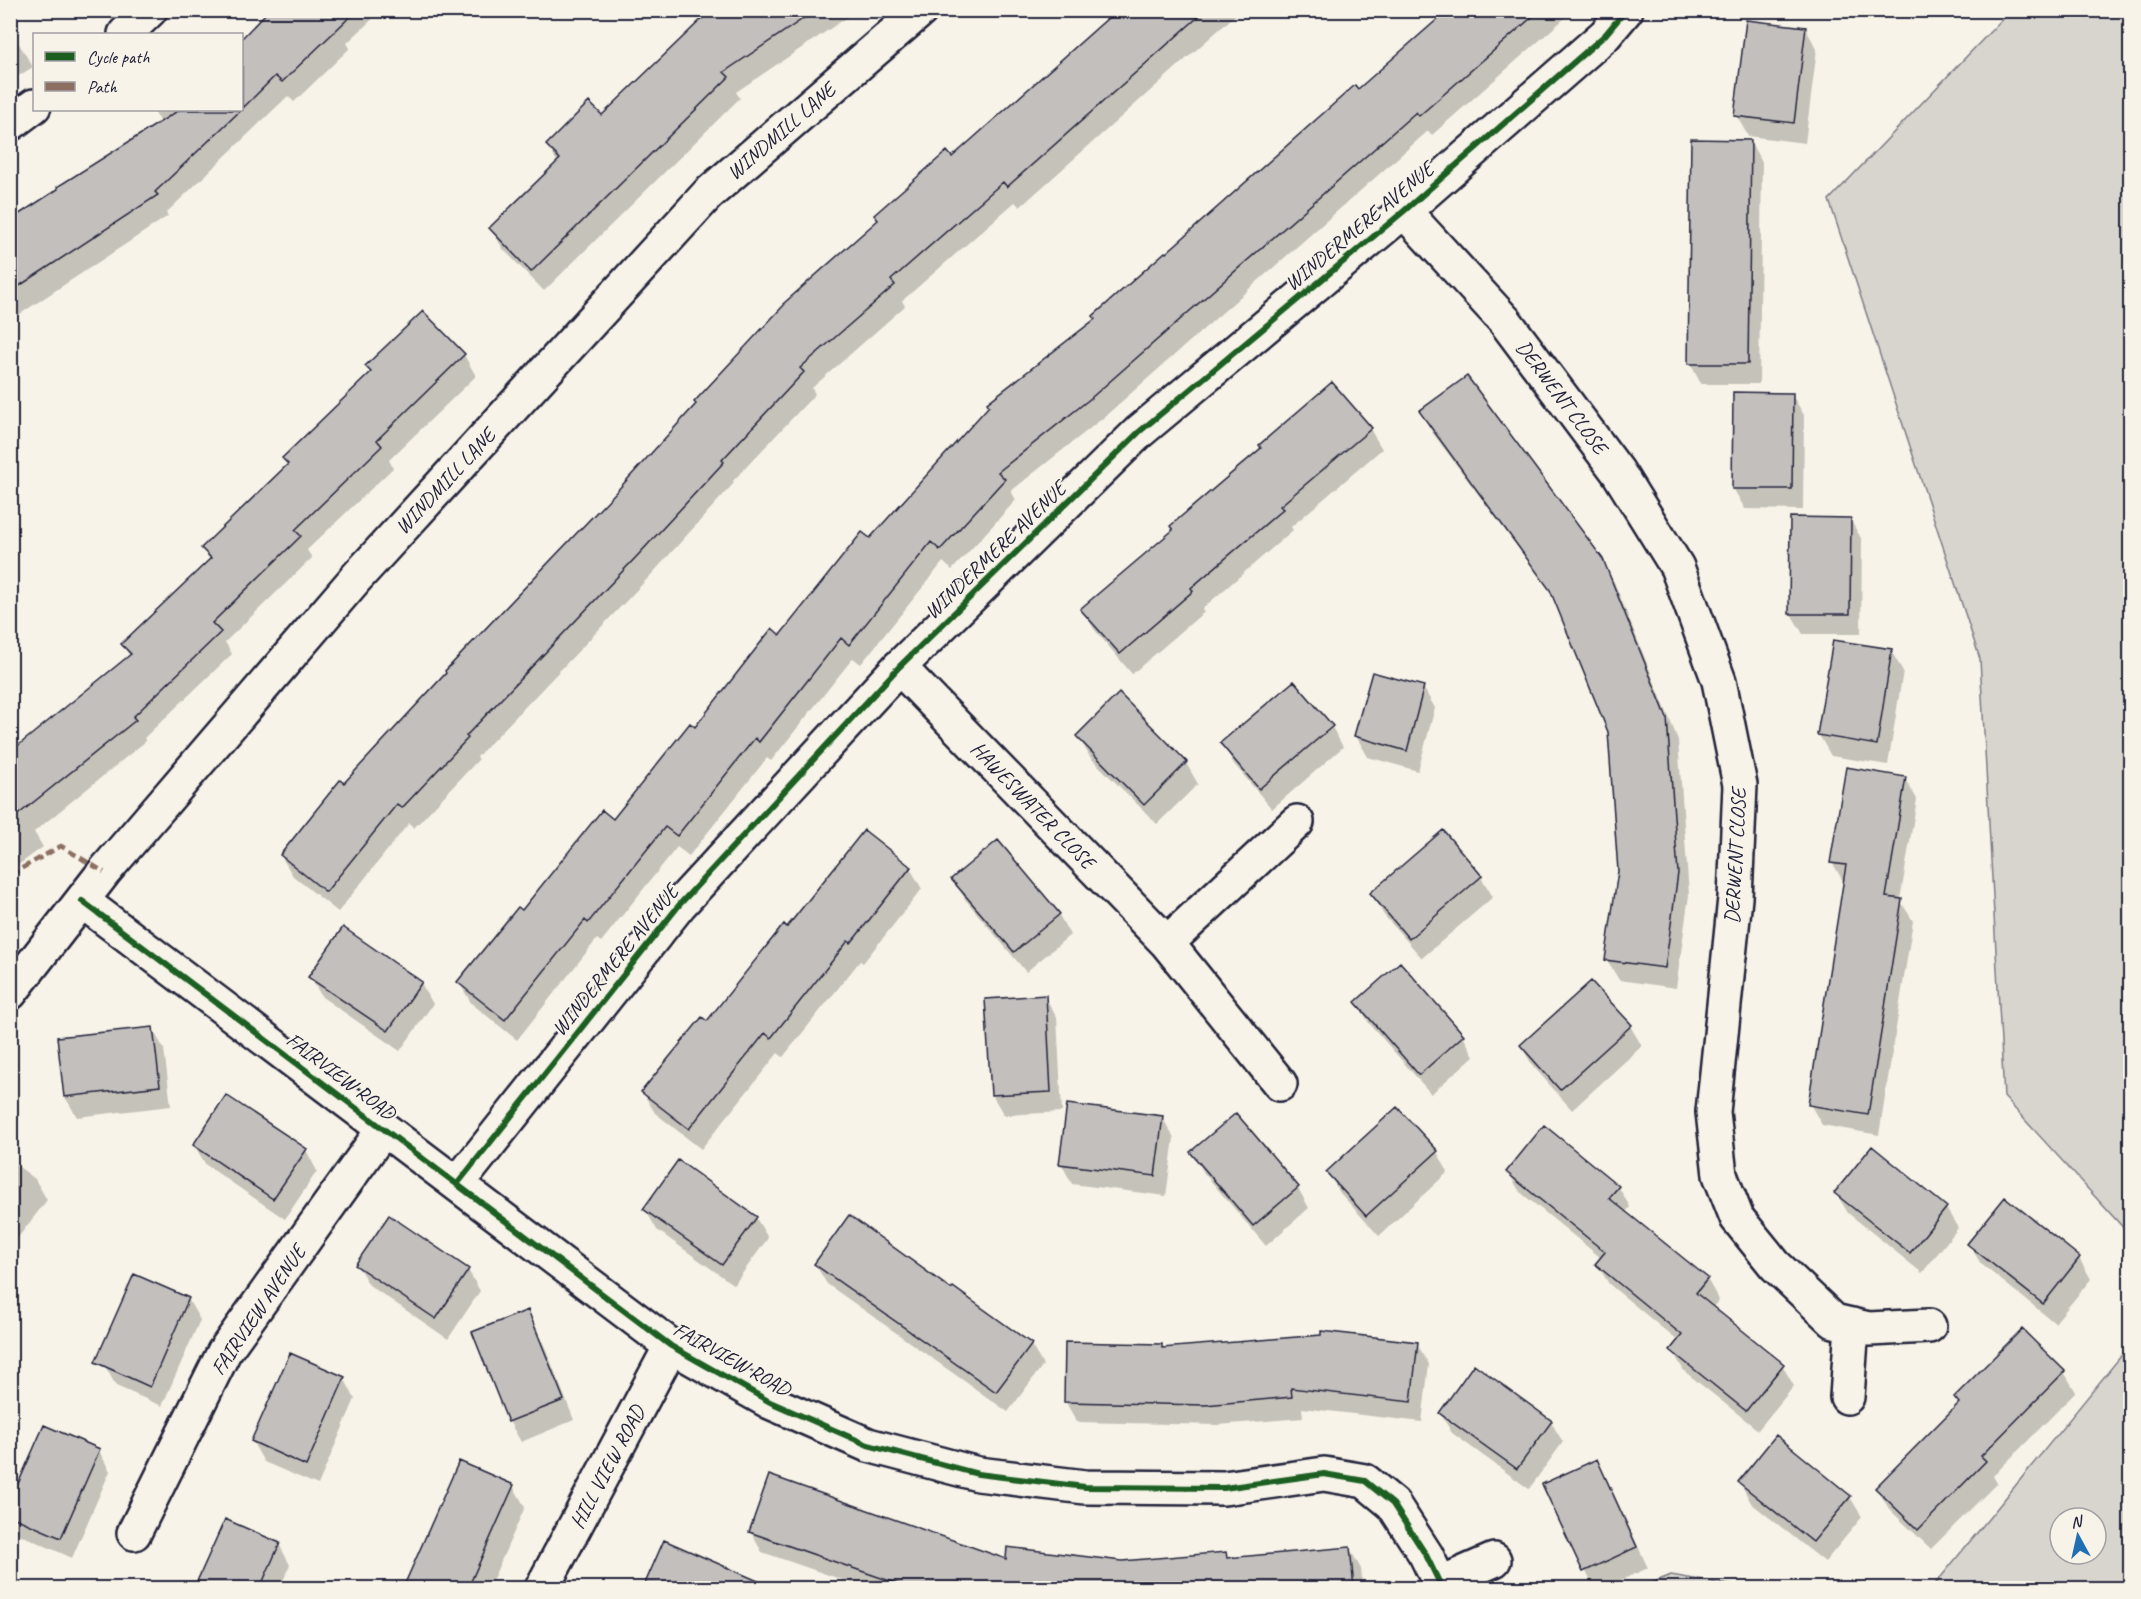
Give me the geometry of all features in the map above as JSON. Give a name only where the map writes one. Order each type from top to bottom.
[{"type":"street","points":[[126,33],[150,10]]},
{"type":"street","name":"WINDMILL LANE","points":[[10,993],[104,872],[357,577],[708,194],[921,10]]},
{"type":"street","name":"WINDERMERE AVENUE","points":[[458,1183],[680,904],[899,667],[1139,432],[1404,211],[1605,35],[1626,10]]},
{"type":"street","points":[[10,124],[33,107]]},
{"type":"street","name":"DERWENT CLOSE","points":[[1404,211],[1505,321],[1618,472],[1677,567],[1719,681],[1740,784],[1735,898],[1713,1112],[1720,1175],[1737,1218],[1775,1265],[1834,1321],[1869,1329],[1929,1326]]},
{"type":"street","name":"HAWESWATER CLOSE","points":[[899,667],[1167,943],[1280,1084]]},
{"type":"street","points":[[1167,943],[1297,822]]},
{"type":"street","name":"FAIRVIEW ROAD","points":[[82,901],[671,1346],[770,1402],[868,1445],[978,1474],[1085,1487],[1224,1488],[1324,1474],[1365,1481],[1393,1504],[1426,1555],[1440,1586]]},
{"type":"street","name":"FAIRVIEW AVENUE","points":[[134,1533],[224,1352],[383,1130]]},
{"type":"street","points":[[1847,1397],[1852,1325]]},
{"type":"street","name":"HILL VIEW ROAD","points":[[542,1588],[671,1346]]},
{"type":"street","points":[[1440,1586],[1494,1560]]},
{"type":"shaded area","points":[[2011,10],[2130,11],[2130,1235],[2004,1097],[1980,659],[1829,200]]},
{"type":"shaded area","points":[[2130,1345],[2130,1588],[1932,1588]]},
{"type":"shaded area","points":[[1671,1575],[1746,1588],[1639,1588]]},
{"type":"building","points":[[269,10],[357,10],[282,82],[275,76],[243,108],[243,37]]},
{"type":"building","points":[[711,10],[816,10],[724,72],[729,77],[531,272],[489,228],[560,159],[546,145],[589,102],[602,115]]},
{"type":"building","points":[[1117,10],[1206,10],[1007,187],[1003,182],[891,280],[895,285],[800,368],[804,372],[722,460],[724,462],[466,736],[468,738],[402,808],[397,804],[326,892],[280,855],[340,780],[344,783],[446,673],[445,671],[615,493],[783,304],[878,220],[874,215],[947,151],[952,157]]},
{"type":"building","points":[[1448,10],[1540,10],[1419,116],[1416,112],[1091,398],[998,472],[1005,479],[940,550],[931,542],[849,645],[841,638],[759,742],[755,738],[677,836],[665,827],[588,923],[585,920],[505,1020],[457,982],[518,907],[522,910],[602,810],[613,819],[690,723],[695,727],[772,628],[780,635],[862,532],[870,538],[989,406],[987,403],[1095,319],[1093,316],[1355,85],[1358,89]]},
{"type":"building","points":[[1746,20],[1806,27],[1794,123],[1734,116]]},
{"type":"building","points":[[177,111],[240,111],[155,192],[158,195],[10,292],[10,220],[58,189],[57,187]]},
{"type":"building","points":[[1691,139],[1751,140],[1748,364],[1688,364]]},
{"type":"building","points":[[423,311],[465,354],[377,440],[382,446],[295,530],[301,536],[212,623],[221,632],[133,717],[136,720],[10,821],[10,752],[131,654],[121,644],[211,558],[201,548],[288,464],[282,458],[371,372],[365,366]]},
{"type":"building","points":[[1467,376],[1603,559],[1667,718],[1678,873],[1665,968],[1605,960],[1618,871],[1608,732],[1550,590],[1419,411]]},
{"type":"building","points":[[1332,382],[1372,428],[1280,506],[1283,509],[1191,588],[1193,591],[1120,654],[1080,609],[1173,530],[1170,526],[1261,448],[1259,445]]},
{"type":"building","points":[[1733,392],[1793,393],[1792,489],[1732,489]]},
{"type":"building","points":[[1790,517],[1851,518],[1850,614],[1789,614]]},
{"type":"building","points":[[1833,640],[1892,649],[1877,745],[1817,735]]},
{"type":"building","points":[[1372,672],[1424,686],[1407,751],[1354,736]]},
{"type":"building","points":[[1294,681],[1333,726],[1259,789],[1220,743]]},
{"type":"building","points":[[1119,693],[1187,762],[1144,805],[1076,736]]},
{"type":"building","points":[[1846,767],[1906,777],[1886,897],[1902,899],[1868,1115],[1808,1105],[1846,865],[1830,863]]},
{"type":"building","points":[[864,830],[911,867],[851,943],[848,941],[771,1038],[765,1033],[689,1129],[641,1092],[702,1017],[707,1021],[784,924],[787,927]]},
{"type":"building","points":[[1443,830],[1482,876],[1409,939],[1370,893]]},
{"type":"building","points":[[998,840],[1060,914],[1014,952],[951,879]]},
{"type":"building","points":[[343,927],[422,982],[388,1031],[308,977]]},
{"type":"building","points":[[1400,962],[1464,1035],[1419,1075],[1355,1002]]},
{"type":"building","points":[[1591,981],[1632,1025],[1560,1090],[1520,1045]]},
{"type":"building","points":[[1046,995],[1051,1092],[991,1095],[985,999]]},
{"type":"building","points":[[153,1027],[160,1086],[64,1097],[57,1037]]},
{"type":"building","points":[[226,1095],[307,1149],[273,1199],[193,1145]]},
{"type":"building","points":[[1067,1104],[1163,1116],[1155,1176],[1059,1164]]},
{"type":"building","points":[[1397,1107],[1438,1151],[1366,1216],[1326,1172]]},
{"type":"building","points":[[1236,1113],[1299,1187],[1253,1226],[1190,1152]]},
{"type":"building","points":[[1544,1125],[1619,1186],[1609,1198],[1708,1278],[1696,1293],[1784,1364],[1746,1411],[1670,1350],[1682,1335],[1595,1264],[1605,1252],[1506,1172]]},
{"type":"building","points":[[1872,1146],[1947,1207],[1910,1253],[1834,1193]]},
{"type":"building","points":[[678,1160],[757,1217],[722,1265],[643,1209]]},
{"type":"building","points":[[2005,1197],[2080,1257],[2043,1304],[1967,1244]]},
{"type":"building","points":[[389,1215],[469,1269],[436,1319],[355,1265]]},
{"type":"building","points":[[849,1215],[1032,1344],[996,1392],[814,1264]]},
{"type":"building","points":[[134,1274],[189,1298],[150,1387],[95,1362]]},
{"type":"building","points":[[528,1310],[564,1400],[508,1422],[472,1332]]},
{"type":"building","points":[[2022,1329],[2065,1371],[1981,1456],[1986,1461],[1918,1530],[1875,1488],[1959,1403],[1954,1397]]},
{"type":"building","points":[[1321,1331],[1418,1342],[1411,1402],[1291,1388],[1292,1397],[1205,1405],[1064,1402],[1065,1342],[1162,1344],[1162,1348],[1321,1335]]},
{"type":"building","points":[[290,1353],[345,1377],[306,1466],[251,1441]]},
{"type":"building","points":[[1474,1364],[1552,1421],[1517,1469],[1439,1413]]},
{"type":"building","points":[[44,1425],[100,1449],[61,1538],[10,1516],[10,1502]]},
{"type":"building","points":[[1776,1435],[1851,1496],[1813,1542],[1738,1482]]},
{"type":"building","points":[[1597,1459],[1637,1547],[1583,1572],[1542,1484]]},
{"type":"building","points":[[459,1461],[514,1485],[468,1588],[403,1588]]},
{"type":"building","points":[[769,1475],[1006,1559],[1007,1547],[1122,1561],[1226,1552],[1227,1558],[1350,1547],[1354,1588],[910,1588],[749,1532]]},
{"type":"building","points":[[225,1519],[280,1543],[260,1588],[194,1588]]},
{"type":"building","points":[[664,1540],[774,1588],[643,1588]]},
{"type":"marked path","points":[[10,875],[61,846],[104,872]]},
{"type":"cycle path","points":[[458,1183],[680,904],[899,667],[1139,432],[1404,211],[1605,35],[1626,10]]},
{"type":"cycle path","points":[[82,901],[671,1346],[770,1402],[868,1445],[978,1474],[1085,1487],[1224,1488],[1324,1474],[1365,1481],[1393,1504],[1426,1555],[1442,1588]]}]
